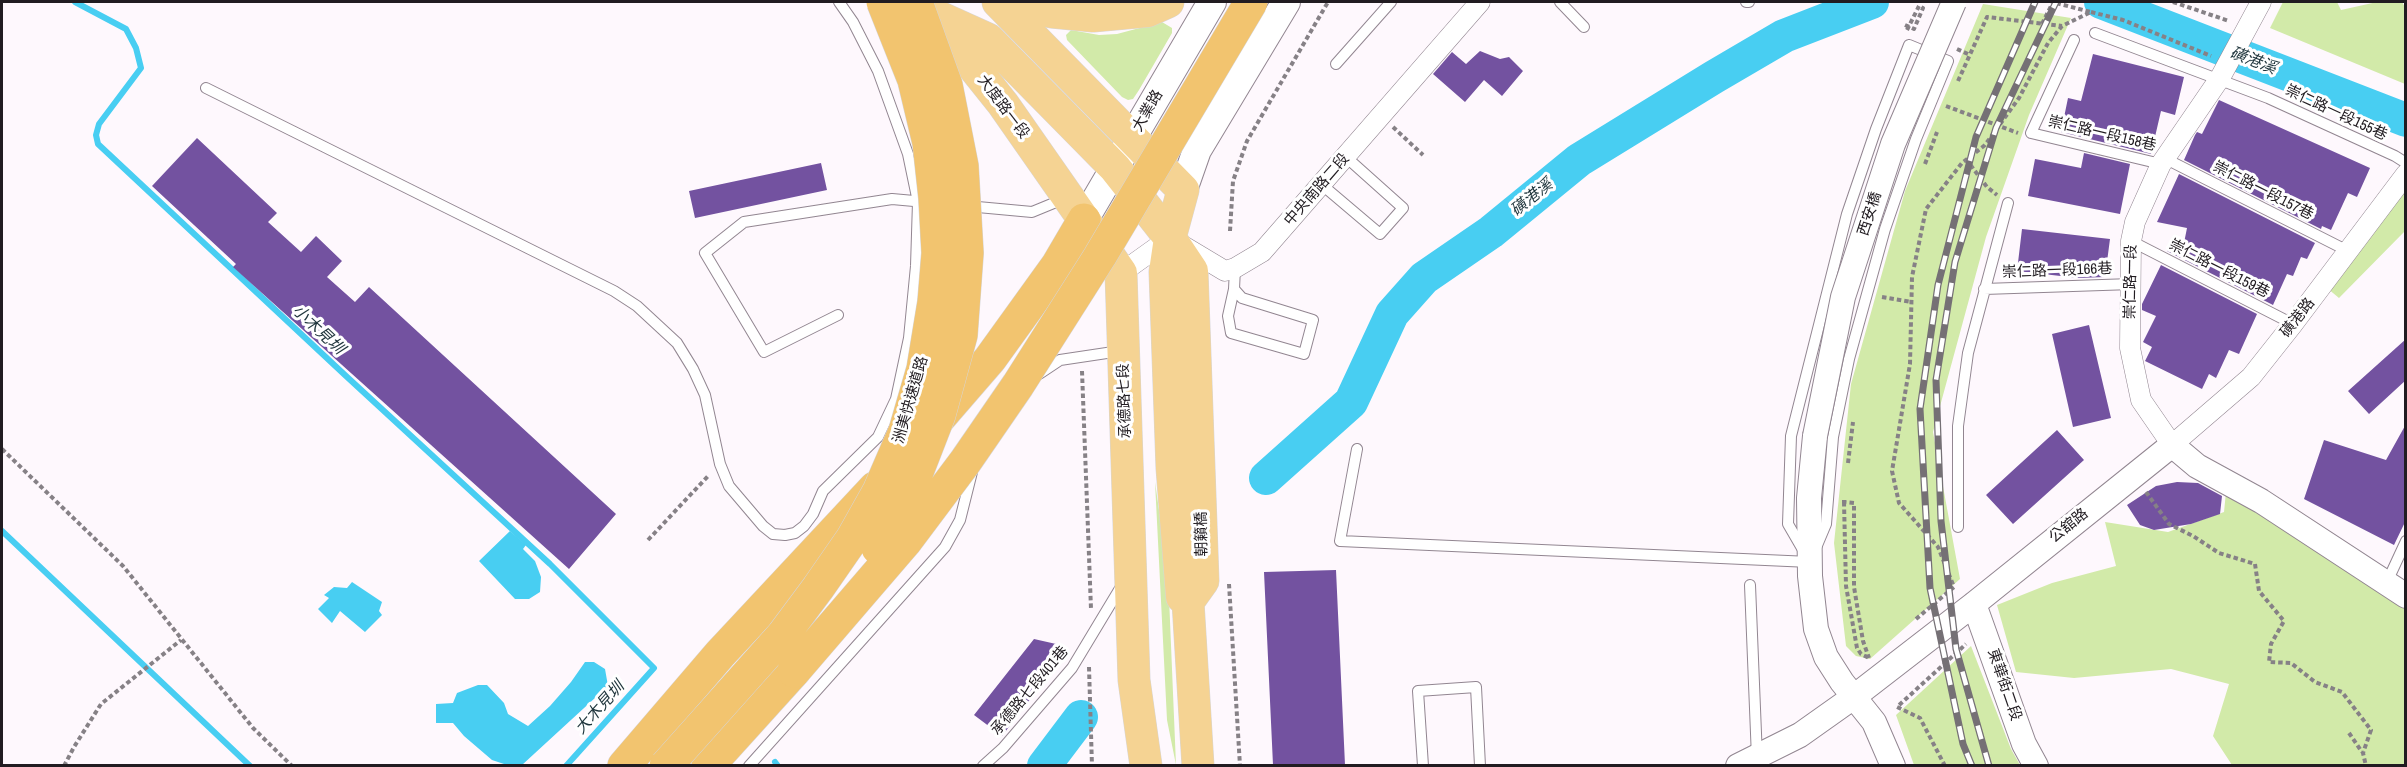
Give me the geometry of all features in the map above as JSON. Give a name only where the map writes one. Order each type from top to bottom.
[{"type":"highway","name":"洲美快速道路","points":[[666,765],[783,635],[845,549],[883,481],[905,431],[923,369],[934,302],[938,253],[935,198],[929,143],[914,80],[884,2]]},
{"type":"highway","points":[[794,671],[904,542],[965,462],[1018,385],[1100,256],[1251,2]]},
{"type":"highway","name":"洲美快速道路","points":[[708,765],[794,671],[856,584],[908,495],[939,415],[961,335],[967,254],[962,166],[946,85],[915,3]]},
{"type":"highway","points":[[624,765],[720,654],[946,411],[990,359],[1057,266],[1076,208]]},
{"type":"main road","points":[[998,2],[1183,190]]},
{"type":"main road","points":[[1014,2],[1052,12],[1093,16],[1148,11],[1168,2]]},
{"type":"main road","name":"大業路","points":[[1076,208],[1115,168],[1212,2]]},
{"type":"main road","points":[[1170,238],[1197,150],[1286,2]]},
{"type":"main road","points":[[915,3],[988,39],[1115,168],[1170,238]]},
{"type":"main road","name":"大度路一段","points":[[915,3],[978,72],[1076,208]]},
{"type":"main road","points":[[1076,208],[1121,273]]},
{"type":"main road","name":"朝籟橋","points":[[1170,238],[1192,271],[1207,588],[1182,597],[1176,521],[1165,272],[1170,238]]},
{"type":"main road","name":"承德路七段","points":[[1121,273],[1131,581]]},
{"type":"main road","points":[[1131,581],[1134,680],[1146,765]]},
{"type":"main road","points":[[1198,765],[1207,588]]},
{"type":"street","name":"中央南路二段","points":[[1235,268],[1262,252],[1480,2]]},
{"type":"street","name":"西安橋","points":[[1893,765],[1874,722],[1842,682],[1826,657],[1816,629],[1810,562],[1809,498],[1815,436],[1844,297],[1893,144],[1954,2]]},
{"type":"street","points":[[2247,28],[2261,2]]},
{"type":"street","name":"崇仁路一段","points":[[2172,445],[2141,399],[2130,348],[2131,241],[2135,222],[2162,161],[2224,71],[2247,28]]},
{"type":"street","name":"磺港路","points":[[2172,445],[2239,390],[2293,324],[2406,174]]},
{"type":"street","points":[[1121,273],[1170,238],[1225,271],[1235,268]]},
{"type":"street","points":[[2172,445],[2197,466],[2261,501],[2396,589]]},
{"type":"street","name":"公舘路","points":[[1748,762],[1800,735],[1855,696],[2172,445]]},
{"type":"street","name":"東華街二段","points":[[1974,604],[2024,744],[2036,765]]},
{"type":"lane","points":[[206,88],[603,285],[638,306],[677,343],[693,369],[705,395],[720,464],[729,486],[763,526],[773,534],[785,535],[795,533],[804,526],[813,514],[824,491],[878,437],[896,399],[909,338],[916,266],[918,202],[908,154],[882,80],[854,22],[839,2]]},
{"type":"lane","points":[[1336,64],[1392,2]]},
{"type":"lane","points":[[1560,2],[1584,27]]},
{"type":"lane","name":"崇仁路一段155巷","points":[[2095,33],[2224,71],[2279,103],[2396,156],[2406,163]]},
{"type":"lane","name":"崇仁路一段158巷","points":[[2074,40],[2031,133],[2162,161]]},
{"type":"lane","points":[[1909,45],[1948,61],[1912,150],[1886,229],[1849,359],[1833,437],[1826,524],[1810,562],[1788,524],[1791,436],[1849,206],[1909,45]]},
{"type":"lane","points":[[1321,184],[1380,234],[1403,208],[1346,157]]},
{"type":"lane","name":"崇仁路一段157巷","points":[[2162,161],[2348,251]]},
{"type":"lane","points":[[838,315],[764,352],[705,253],[744,222],[892,199],[1032,212],[1076,208]]},
{"type":"lane","points":[[1958,527],[1958,426],[1968,353],[2008,203]]},
{"type":"lane","name":"崇仁路一段159巷","points":[[2131,241],[2293,324]]},
{"type":"lane","points":[[1234,289],[1242,298],[1313,320],[1304,354],[1231,333],[1228,316],[1234,289],[1235,268]]},
{"type":"lane","name":"崇仁路一段166巷","points":[[1984,289],[2132,284]]},
{"type":"lane","points":[[749,765],[945,547],[960,520],[987,420],[1013,392],[1060,360],[1123,351]]},
{"type":"lane","points":[[1357,449],[1340,541],[1810,562]]},
{"type":"lane","points":[[2396,589],[2406,541]]},
{"type":"lane","name":"承德路七段401巷","points":[[983,765],[1003,748],[1072,668],[1131,581]]},
{"type":"lane","points":[[1748,762],[1750,585]]},
{"type":"lane","points":[[1423,765],[1418,691],[1476,687],[1480,765]]},
{"type":"path","points":[[1230,231],[1233,181],[1247,141],[1328,2]]},
{"type":"path","points":[[2042,24],[2052,2],[2123,20],[2154,31],[2224,71]]},
{"type":"path","points":[[2173,2],[2247,28]]},
{"type":"path","points":[[1905,25],[1914,29],[1923,8],[1919,6],[1907,30]]},
{"type":"path","points":[[1954,587],[1938,547],[1899,503],[1892,471],[1910,364],[1912,277],[1926,209],[1966,159],[1985,145],[2019,98],[2048,43],[2062,26],[2091,12]]},
{"type":"path","points":[[1956,86],[1987,17],[2062,26]]},
{"type":"path","points":[[1953,48],[1970,55]]},
{"type":"path","points":[[1942,117],[1951,96]]},
{"type":"path","points":[[1946,106],[2016,133],[2031,133]]},
{"type":"path","points":[[1382,116],[1423,155]]},
{"type":"path","points":[[1923,170],[1939,127]]},
{"type":"path","points":[[1966,159],[1987,187],[2008,203]]},
{"type":"path","points":[[1885,286],[1882,299],[1912,302]]},
{"type":"path","points":[[1083,403],[1092,637],[1089,654],[1092,765]]},
{"type":"path","points":[[1847,472],[1855,411]]},
{"type":"path","points":[[2,449],[123,566],[253,728],[292,765]]},
{"type":"path","points":[[648,540],[720,464]]},
{"type":"path","points":[[2137,471],[2146,492],[2169,524],[2219,553],[2255,564],[2259,591],[2284,621],[2271,644],[2269,662],[2291,663],[2315,682],[2342,692],[2372,730],[2363,753]]},
{"type":"path","points":[[1844,502],[1854,503],[1854,586],[1863,641],[1870,658],[1861,654],[1857,648],[1846,586],[1844,502],[1845,492]]},
{"type":"path","points":[[1207,588],[1240,765]]},
{"type":"path","points":[[64,765],[101,704],[181,640]]},
{"type":"path","points":[[1944,765],[1920,718],[1897,707],[1965,644]]},
{"type":"path","points":[[2349,733],[2363,753],[2366,765]]},
{"type":"green space","points":[[2283,2],[2337,2],[2341,10],[2377,2],[2402,2],[2406,9],[2405,84],[2270,28]]},
{"type":"green space","points":[[1983,4],[2071,18],[2029,115],[1986,237],[1933,432],[1960,579],[1870,659],[1856,656],[1846,646],[1834,543],[1851,384],[1905,191]]},
{"type":"green space","points":[[1162,22],[1172,28],[1172,33],[1139,90],[1133,99],[1128,100],[1122,97],[1067,40],[1066,35],[1071,30],[1099,35],[1117,34]]},
{"type":"green space","points":[[2405,191],[2405,231],[2339,298],[2327,288]]},
{"type":"green space","points":[[1155,482],[1168,573],[1176,765],[1167,720]]},
{"type":"green space","points":[[2226,492],[2405,609],[2405,765],[2232,765],[2213,736],[2229,684],[2171,669],[2074,678],[2016,672],[1997,605],[2052,583],[2116,566],[2105,522],[2168,532],[2224,512]]},
{"type":"green space","points":[[1971,646],[2011,749],[2020,765],[1914,765],[1896,715]]},
{"type":"water","points":[[510,531],[526,545],[523,549],[535,561],[541,577],[540,592],[529,599],[515,599],[479,561]]},
{"type":"water","points":[[352,582],[382,602],[379,611],[382,615],[365,632],[340,611],[332,623],[318,609],[329,598],[324,595],[334,587],[347,588]]},
{"type":"water","points":[[585,662],[594,662],[605,669],[608,686],[522,765],[507,765],[492,760],[464,736],[453,723],[436,723],[436,704],[453,703],[457,693],[478,685],[487,685],[504,703],[508,714],[528,726],[550,706]]},
{"type":"building","points":[[1480,51],[1500,59],[1509,57],[1523,71],[1502,96],[1484,80],[1465,102],[1433,74],[1452,52],[1466,64]]},
{"type":"building","points":[[2093,54],[2184,77],[2175,115],[2161,111],[2151,154],[2061,132],[2068,98],[2081,101]]},
{"type":"building","points":[[2219,100],[2370,168],[2357,197],[2348,193],[2331,230],[2322,226],[2321,229],[2184,160],[2195,135],[2197,132],[2202,134]]},
{"type":"building","points":[[197,138],[277,213],[268,222],[301,252],[316,236],[342,261],[327,277],[355,302],[369,287],[616,514],[569,569],[233,267],[236,264],[152,186]]},
{"type":"building","points":[[2084,153],[2130,164],[2120,214],[2028,196],[2035,159],[2081,168]]},
{"type":"building","points":[[821,163],[827,190],[695,218],[689,191]]},
{"type":"building","points":[[2179,174],[2315,243],[2307,259],[2301,257],[2293,276],[2287,274],[2273,305],[2167,251],[2169,246],[2183,248],[2187,228],[2157,222]]},
{"type":"building","points":[[2022,229],[2110,239],[2105,277],[2078,278],[2017,271]]},
{"type":"building","points":[[2161,265],[2257,314],[2239,354],[2229,350],[2216,378],[2209,374],[2202,389],[2145,361],[2152,347],[2143,342],[2156,316],[2142,310],[2142,304]]},
{"type":"building","points":[[2089,325],[2111,418],[2073,427],[2052,334]]},
{"type":"building","points":[[2406,339],[2406,380],[2369,414],[2348,391]]},
{"type":"building","points":[[2406,424],[2406,520],[2394,545],[2304,499],[2324,440],[2386,460]]},
{"type":"building","points":[[2057,430],[2084,460],[2013,524],[1986,495]]},
{"type":"building","points":[[2177,482],[2198,483],[2222,496],[2220,514],[2191,524],[2154,530],[2140,525],[2127,505],[2156,486]]},
{"type":"building","points":[[1336,570],[1345,765],[1273,765],[1264,572]]},
{"type":"building","points":[[1034,639],[1065,646],[1063,656],[1002,736],[974,715]]},
{"type":"waterway","name":"小木見圳","points":[[75,2],[126,29],[136,48],[141,68],[99,124],[96,135],[98,144],[550,564],[654,668],[566,766]]},
{"type":"waterway","name":"磺港溪","points":[[1266,478],[1351,402],[1392,314],[1424,278],[1491,232],[1579,160],[1784,36],[1872,2]]},
{"type":"waterway","name":"磺港溪","points":[[2101,2],[2406,120]]},
{"type":"waterway","points":[[2,531],[250,766]]},
{"type":"waterway","name":"磺港溪","points":[[1044,766],[1081,717]]},
{"type":"waterway","points":[[775,762],[778,766]]},
{"type":"railway","points":[[1972,766],[1963,744],[1930,588],[1920,409],[1938,285],[1976,137],[2035,2]]},
{"type":"railway","points":[[1989,766],[1956,649],[1941,521],[1936,380],[1955,262],[1996,128],[2056,2]]},
{"type":"water label","name":"大木見圳","points":[[600,708]]}]
